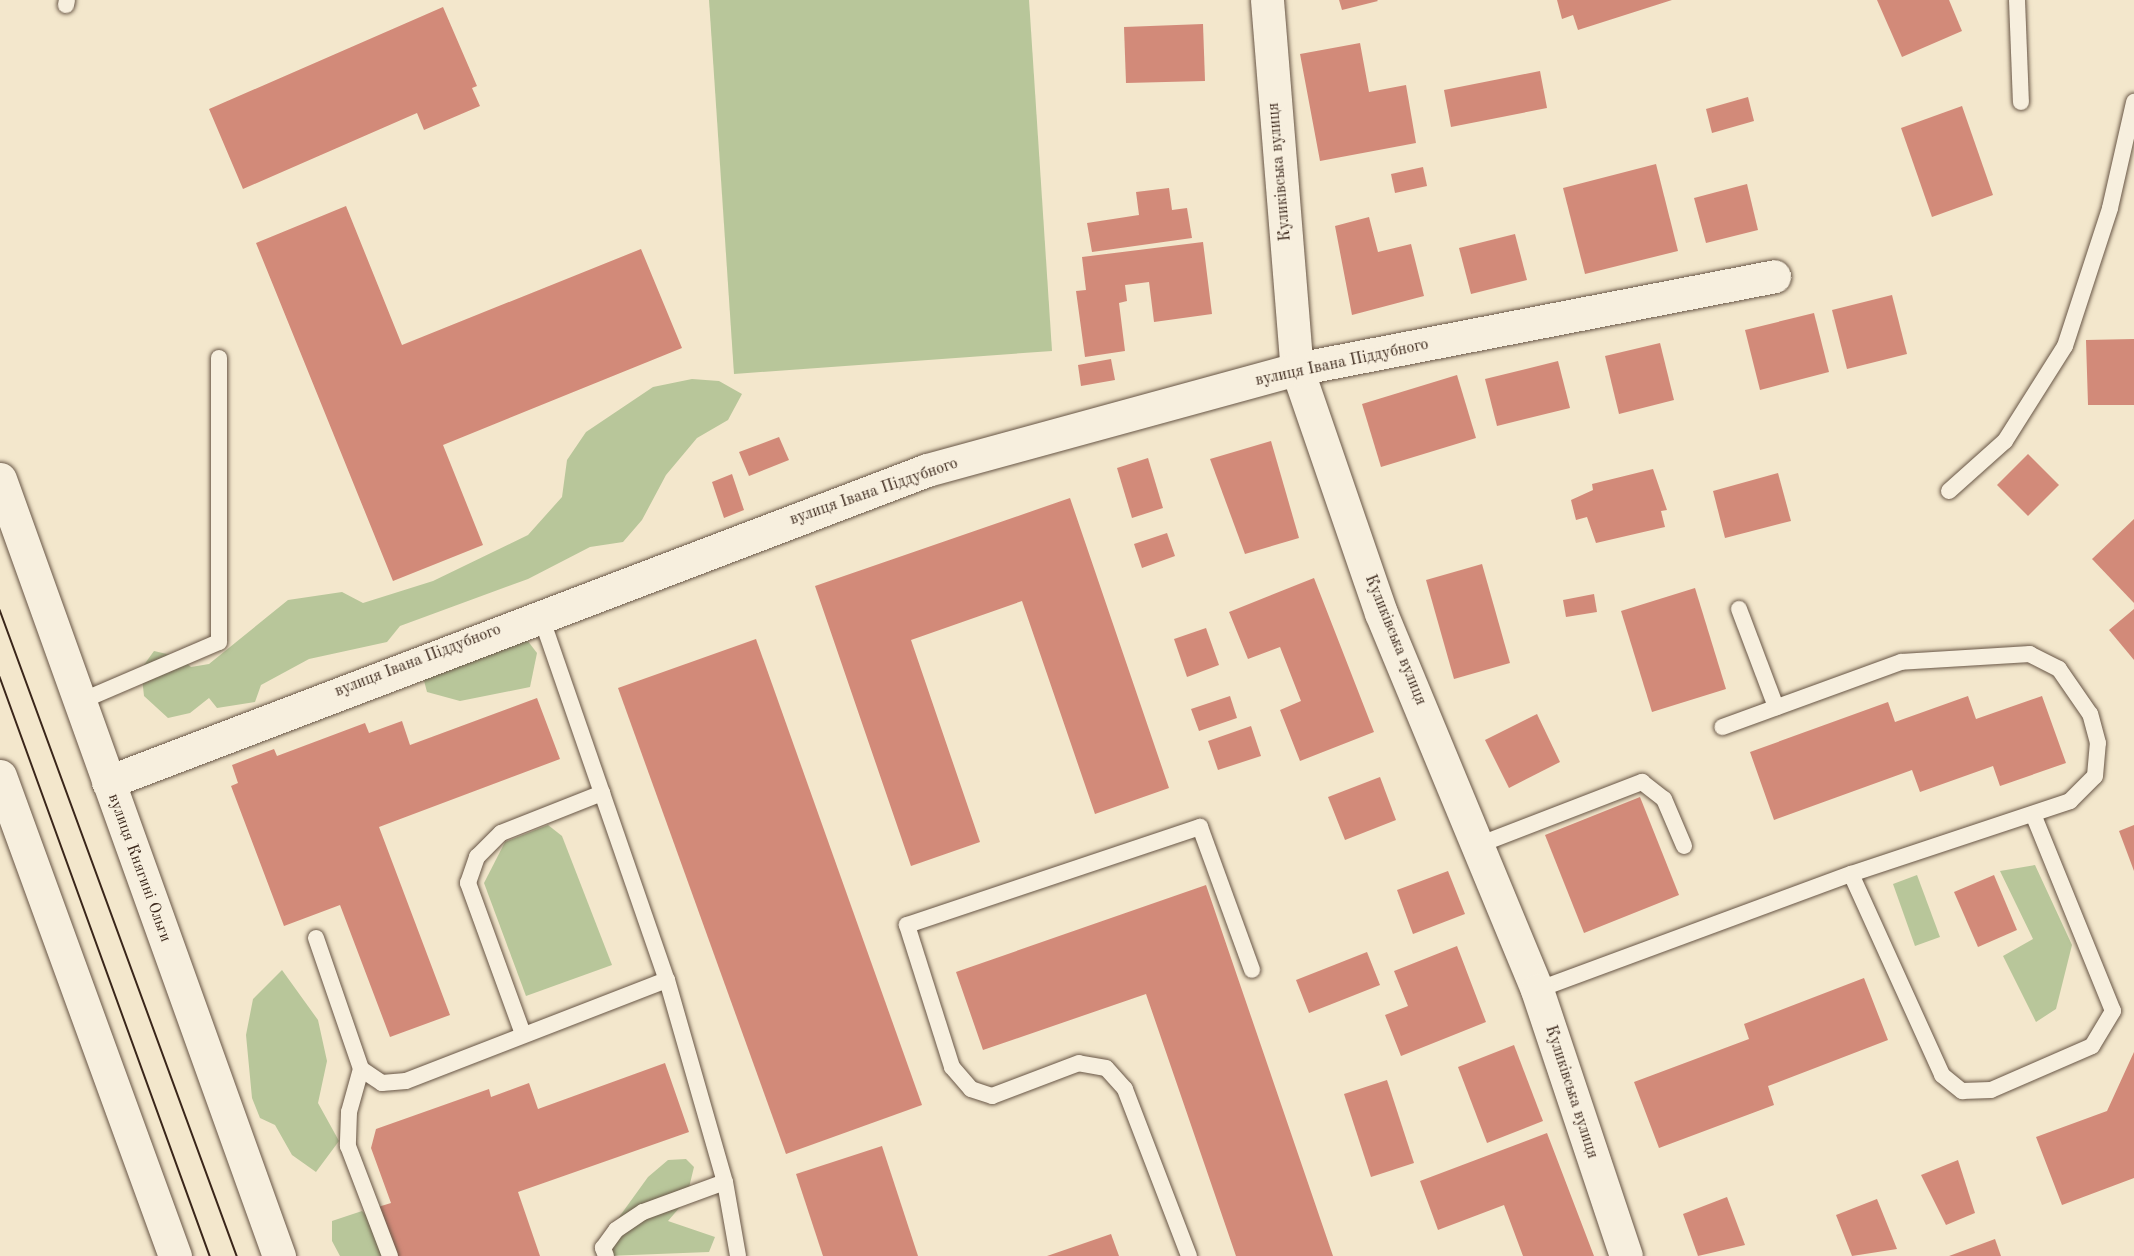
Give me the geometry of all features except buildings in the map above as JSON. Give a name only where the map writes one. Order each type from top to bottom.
[{"type":"street","name":"Куликівська вулиця","points":[[1267,0],[1297,369],[1381,613],[1481,844],[1537,990],[1626,1256]]},
{"type":"street","name":"вулиця Івана Піддубного","points":[[108,782],[540,614],[927,470],[1297,369],[1774,276]]},
{"type":"street","name":"вулиця Княгині Ольги","points":[[0,479],[279,1256]]},
{"type":"street","points":[[0,776],[175,1256]]},
{"type":"lane","points":[[2017,0],[2021,102]]},
{"type":"lane","points":[[1949,491],[2005,441],[2065,346],[2110,208],[2134,102]]},
{"type":"lane","points":[[79,702],[219,642],[219,358]]},
{"type":"lane","points":[[1739,609],[1776,707]]},
{"type":"lane","points":[[540,614],[667,980],[725,1182],[738,1256]]},
{"type":"lane","points":[[1537,990],[1851,873],[2034,816],[2070,801],[2095,776],[2098,743],[2090,714],[2059,669],[2030,654],[1901,663],[1722,728]]},
{"type":"lane","points":[[1481,844],[1642,782],[1656,787],[1664,799],[1684,846]]},
{"type":"lane","points":[[523,1034],[468,883],[477,857],[501,833],[602,794]]},
{"type":"lane","points":[[1851,873],[1942,1075],[1962,1091],[1991,1090],[2092,1046],[2113,1011],[2034,816]]},
{"type":"lane","points":[[1189,1256],[1125,1089],[1106,1068],[1079,1063],[992,1096],[971,1089],[952,1067],[907,925],[1200,827],[1252,969]]},
{"type":"lane","points":[[316,938],[361,1069],[349,1112],[348,1146],[390,1256]]},
{"type":"lane","points":[[361,1069],[382,1083],[406,1081],[667,980]]},
{"type":"lane","points":[[606,1256],[603,1248],[616,1230],[643,1212],[725,1182]]},
{"type":"green space","points":[[709,0],[1029,0],[1052,351],[734,374]]},
{"type":"green space","points":[[692,379],[719,381],[742,394],[728,420],[697,438],[666,475],[642,520],[623,542],[590,547],[528,579],[400,626],[387,642],[309,659],[261,685],[255,702],[217,708],[209,698],[190,713],[168,718],[144,696],[141,669],[154,651],[180,657],[191,667],[209,664],[288,600],[342,592],[363,603],[433,581],[528,535],[562,497],[567,460],[586,432],[653,387]]},
{"type":"green space","points":[[517,627],[537,653],[530,687],[460,701],[427,692],[418,658]]},
{"type":"green space","points":[[548,825],[562,836],[612,965],[526,996],[484,883],[505,842]]},
{"type":"green space","points":[[2035,865],[2072,945],[2056,1009],[2036,1022],[2003,956],[2033,939],[2000,871]]},
{"type":"green space","points":[[1917,875],[1940,937],[1915,946],[1893,884]]},
{"type":"green space","points":[[282,970],[318,1020],[327,1061],[318,1103],[339,1141],[316,1172],[292,1155],[275,1125],[260,1118],[252,1098],[246,1035],[253,999]]},
{"type":"green space","points":[[686,1159],[694,1167],[686,1200],[668,1221],[715,1237],[709,1252],[606,1256],[609,1231],[648,1177],[668,1160]]},
{"type":"green space","points":[[362,1211],[374,1223],[388,1256],[340,1256],[332,1241],[332,1221]]},
{"type":"tram line","points":[[0,610],[237,1256]]},
{"type":"tram line","points":[[0,677],[210,1256]]}]
